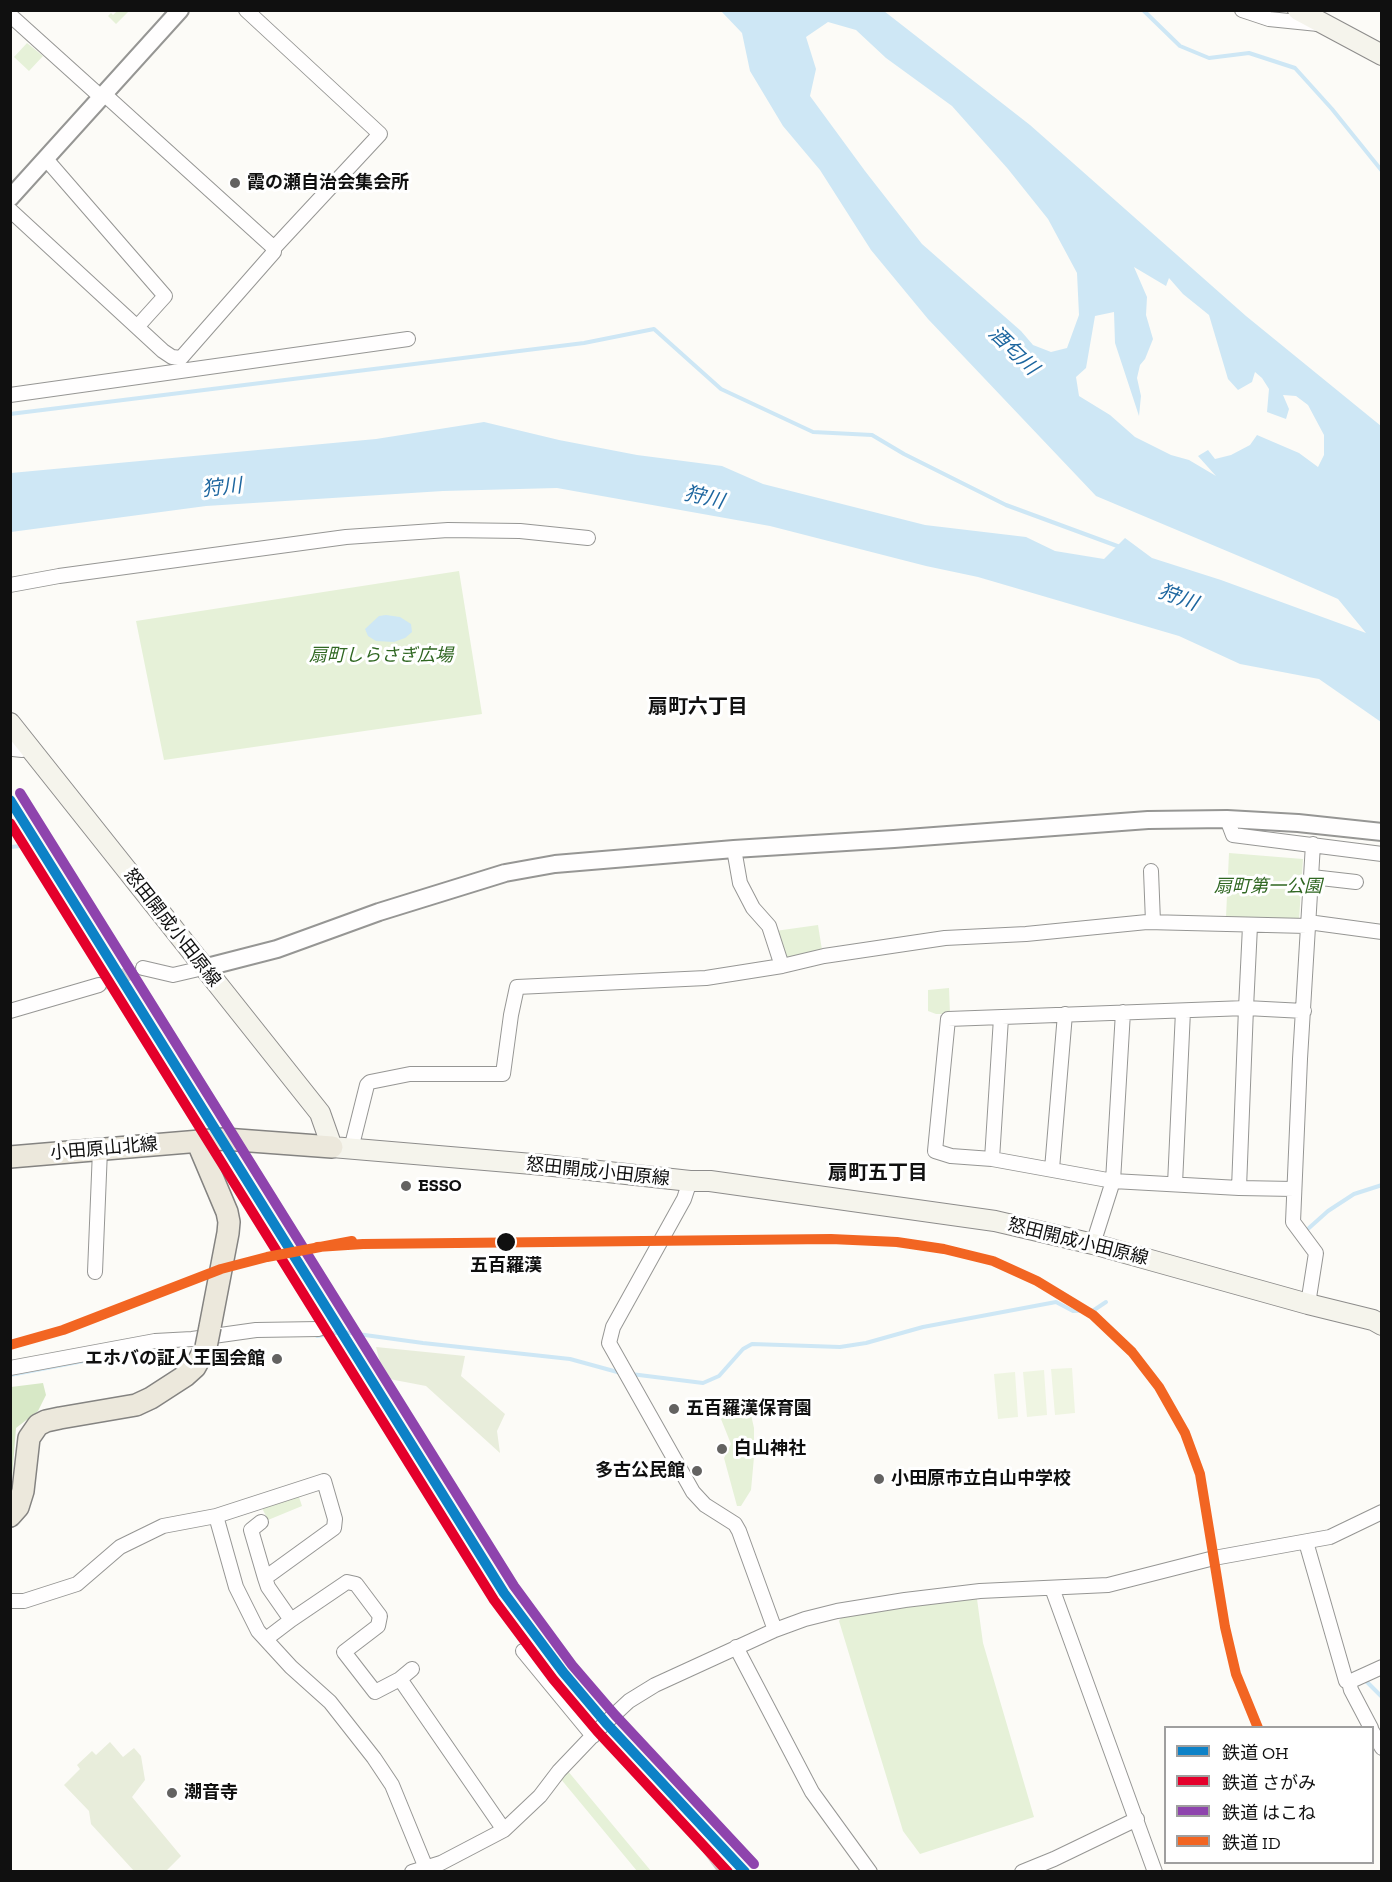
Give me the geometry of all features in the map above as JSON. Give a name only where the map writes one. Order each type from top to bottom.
[{"type":"main road","points":[[1298,10],[1382,55]]},
{"type":"main road","name":"怒田開成小田原線","points":[[10,723],[19,747],[320,1113],[341,1148],[710,1181],[995,1221],[1094,1244],[1382,1324]]},
{"type":"main road","name":"小田原山北線","points":[[10,1157],[197,1141],[249,1140],[341,1148]]},
{"type":"main road","points":[[10,1516],[18,1507],[29,1438],[38,1425],[60,1418],[136,1405],[152,1398],[195,1367],[208,1337],[229,1222],[228,1212],[197,1141]]},
{"type":"street","points":[[10,198],[180,10]]},
{"type":"street","points":[[10,210],[137,327],[172,357],[181,358],[274,252],[274,248],[380,134],[246,10]]},
{"type":"street","points":[[1242,10],[1269,19],[1323,25]]},
{"type":"street","points":[[10,15],[274,248]]},
{"type":"street","points":[[46,159],[165,296],[137,327]]},
{"type":"street","points":[[10,395],[408,339]]},
{"type":"street","points":[[172,357],[175,372]]},
{"type":"street","points":[[10,585],[59,576],[346,537],[448,530],[520,531],[588,538]]},
{"type":"street","points":[[143,968],[173,975],[203,968],[277,949],[379,912],[505,873],[555,864],[1148,820],[1227,819],[1298,823],[1382,832]]},
{"type":"street","points":[[1227,819],[1233,835],[1382,854]]},
{"type":"street","points":[[1308,1304],[1316,1253],[1293,1222],[1312,844]]},
{"type":"street","points":[[734,849],[740,883],[753,908],[769,926],[782,966]]},
{"type":"street","points":[[1151,871],[1153,922]]},
{"type":"street","points":[[1312,877],[1356,882]]},
{"type":"street","points":[[341,1148],[370,1082],[410,1074],[503,1074],[511,1015],[518,987],[706,978],[782,966],[824,956],[945,938],[1026,934],[1153,922],[1250,926],[1308,924],[1382,932]]},
{"type":"street","points":[[1239,1188],[1250,926]]},
{"type":"street","points":[[10,1011],[99,986]]},
{"type":"street","points":[[1294,1189],[1113,1181],[992,1159],[951,1156],[935,1151],[948,1019],[1246,1008],[1304,1011]]},
{"type":"street","points":[[1175,1184],[1183,1011]]},
{"type":"street","points":[[1094,1244],[1113,1181],[1123,1012]]},
{"type":"street","points":[[1052,1169],[1065,1014]]},
{"type":"street","points":[[992,1159],[1002,1018]]},
{"type":"street","points":[[95,1272],[100,1150]]},
{"type":"street","points":[[690,1181],[684,1199],[610,1332],[609,1343],[698,1499],[735,1524],[740,1531],[775,1630]]},
{"type":"street","points":[[10,1368],[155,1341],[192,1339],[256,1330],[319,1329]]},
{"type":"street","points":[[10,1602],[24,1601],[77,1584],[120,1547],[164,1526],[216,1516],[324,1482],[335,1519],[334,1528],[265,1578]]},
{"type":"street","points":[[412,1872],[443,1867],[504,1830],[540,1796],[559,1771],[616,1712],[647,1690],[775,1630],[837,1611],[905,1600],[980,1591],[1108,1585],[1214,1558],[1330,1537],[1382,1512]]},
{"type":"street","points":[[216,1516],[236,1587],[258,1631],[291,1667],[330,1702],[374,1758],[392,1785],[426,1868]]},
{"type":"street","points":[[261,1522],[251,1530],[265,1578],[268,1587],[291,1620]]},
{"type":"street","points":[[1306,1542],[1346,1681],[1349,1682],[1370,1726]]},
{"type":"street","points":[[266,1639],[347,1582],[356,1584],[380,1616],[378,1626],[344,1652],[375,1692],[400,1679],[412,1669]]},
{"type":"street","points":[[1052,1588],[1155,1872]]},
{"type":"street","points":[[736,1647],[812,1792],[870,1872]]},
{"type":"street","points":[[523,1651],[592,1736]]},
{"type":"street","points":[[1349,1682],[1382,1667]]},
{"type":"street","points":[[400,1679],[504,1830]]},
{"type":"street","points":[[1374,1733],[1382,1748]]},
{"type":"street","points":[[1022,1872],[1137,1819]]},
{"type":"green space","points":[[118,10],[129,11],[116,24],[108,16]]},
{"type":"green space","points":[[27,43],[43,56],[29,71],[14,57]]},
{"type":"green space","name":"扇町しらさぎ広場","points":[[459,571],[482,714],[164,760],[136,621]]},
{"type":"green space","name":"扇町第一公園","points":[[1229,853],[1303,859],[1299,920],[1226,917]]},
{"type":"green space","points":[[818,925],[822,950],[781,961],[768,932]]},
{"type":"green space","points":[[949,988],[950,1014],[936,1014],[928,1011],[928,990]]},
{"type":"green space","points":[[376,1347],[465,1356],[461,1376],[505,1414],[497,1431],[500,1453],[426,1386],[384,1378]]},
{"type":"green space","points":[[1072,1368],[1075,1413],[1055,1415],[1051,1369]]},
{"type":"green space","points":[[1044,1370],[1047,1415],[1027,1417],[1023,1372]]},
{"type":"green space","points":[[1015,1372],[1018,1417],[998,1419],[994,1374]]},
{"type":"green space","points":[[43,1383],[46,1395],[38,1411],[16,1428],[11,1481],[11,1387]]},
{"type":"green space","points":[[747,1397],[754,1428],[751,1490],[741,1506],[737,1506],[724,1458],[731,1444],[721,1419],[728,1402]]},
{"type":"green space","points":[[298,1494],[302,1506],[268,1520],[262,1508]]},
{"type":"green space","points":[[977,1599],[983,1643],[1034,1817],[920,1854],[903,1831],[839,1621],[841,1618],[911,1605]]},
{"type":"green space","points":[[110,1742],[123,1757],[134,1748],[141,1756],[145,1780],[132,1797],[181,1856],[166,1871],[134,1871],[91,1824],[89,1811],[64,1785],[80,1769],[77,1765],[92,1751],[96,1755]]},
{"type":"green space","points":[[567,1770],[651,1871],[637,1871],[560,1778]]},
{"type":"water","points":[[721,11],[884,11],[1030,125],[1246,316],[1381,426],[1381,722],[1319,679],[1240,664],[1179,636],[978,577],[770,526],[557,488],[443,491],[206,506],[11,532],[11,473],[376,439],[484,422],[637,455],[722,466],[763,484],[925,525],[1026,537],[1055,551],[1104,559],[1125,538],[1152,558],[1221,580],[1366,633],[1338,599],[1096,496],[928,319],[871,250],[820,170],[783,126],[750,71],[742,33]],"holes":[[[828,22],[856,30],[886,58],[952,106],[1008,169],[1048,219],[1077,273],[1079,315],[1067,348],[1051,352],[1033,345],[1021,331],[922,244],[810,96],[816,69],[806,37]],[[1134,267],[1166,286],[1169,278],[1183,294],[1209,315],[1228,379],[1238,390],[1252,382],[1255,372],[1269,389],[1267,412],[1286,419],[1289,409],[1283,395],[1296,396],[1308,405],[1324,435],[1324,455],[1318,467],[1299,453],[1257,435],[1250,445],[1231,455],[1215,459],[1208,450],[1198,456],[1216,476],[1189,460],[1171,455],[1135,437],[1110,415],[1079,396],[1076,377],[1086,368],[1095,316],[1114,312],[1115,343],[1139,416],[1141,396],[1137,378],[1140,365],[1153,339],[1146,315],[1147,297]]]},
{"type":"water","points":[[379,616],[400,617],[411,624],[412,632],[405,638],[394,642],[376,641],[368,636],[365,629]]},
{"type":"waterway","points":[[1143,10],[1180,46],[1209,58],[1249,53],[1295,68],[1332,109],[1382,171]]},
{"type":"waterway","points":[[10,414],[584,343],[654,329],[721,389],[813,432],[872,435],[904,454],[1006,505],[1120,547]]},
{"type":"waterway","points":[[10,847],[21,846]]},
{"type":"waterway","points":[[1309,1228],[1328,1211],[1354,1194],[1382,1185]]},
{"type":"waterway","points":[[631,1374],[703,1383],[719,1376],[743,1349],[752,1344],[840,1347],[866,1343],[923,1327],[1056,1302],[1073,1311],[1094,1310],[1106,1302]]},
{"type":"waterway","points":[[317,1336],[343,1332],[570,1359],[621,1373]]},
{"type":"waterway","points":[[10,1375],[136,1351]]},
{"type":"waterway","points":[[1366,1681],[1382,1697]]},
{"type":"tunnel","points":[[99,985],[143,968]]},
{"type":"railway","points":[[669,1802],[720,1872]]},
{"type":"rail line","name":"はこね","points":[[20,793],[514,1586],[572,1665],[615,1715],[754,1864]]},
{"type":"rail line","name":"OH","points":[[10,800],[504,1593],[563,1672],[606,1723],[745,1872]]},
{"type":"rail line","name":"さがみ","points":[[10,823],[494,1600],[553,1679],[597,1731],[728,1872]]},
{"type":"rail line","name":"ID","points":[[317,1247],[363,1244],[831,1239],[897,1242],[944,1249],[993,1261],[1037,1281],[1093,1315],[1132,1352],[1159,1387],[1185,1433],[1200,1474],[1225,1627],[1236,1674],[1257,1726]]},
{"type":"rail line","name":"ID","points":[[10,1345],[63,1330],[221,1269],[267,1257],[352,1241]]},
{"type":"place","name":"霞の瀬自治会集会所","points":[[235,183]]},
{"type":"place","name":"ESSO","points":[[406,1186]]},
{"type":"place","name":"五百羅漢","points":[[506,1242]]},
{"type":"place","name":"エホバの証人王国会館","points":[[277,1359]]},
{"type":"place","name":"五百羅漢保育園","points":[[674,1409]]},
{"type":"place","name":"白山神社","points":[[722,1449]]},
{"type":"place","name":"多古公民館","points":[[697,1471]]},
{"type":"place","name":"小田原市立白山中学校","points":[[879,1479]]},
{"type":"place","name":"潮音寺","points":[[172,1793]]},
{"type":"district","name":"扇町六丁目","points":[[698,707]]},
{"type":"district","name":"扇町五丁目","points":[[878,1173]]},
{"type":"water label","name":"酒匂川","points":[[1013,351]]},
{"type":"water label","name":"狩川","points":[[222,488]]},
{"type":"water label","name":"狩川","points":[[704,498]]},
{"type":"water label","name":"狩川","points":[[1178,598]]}]
